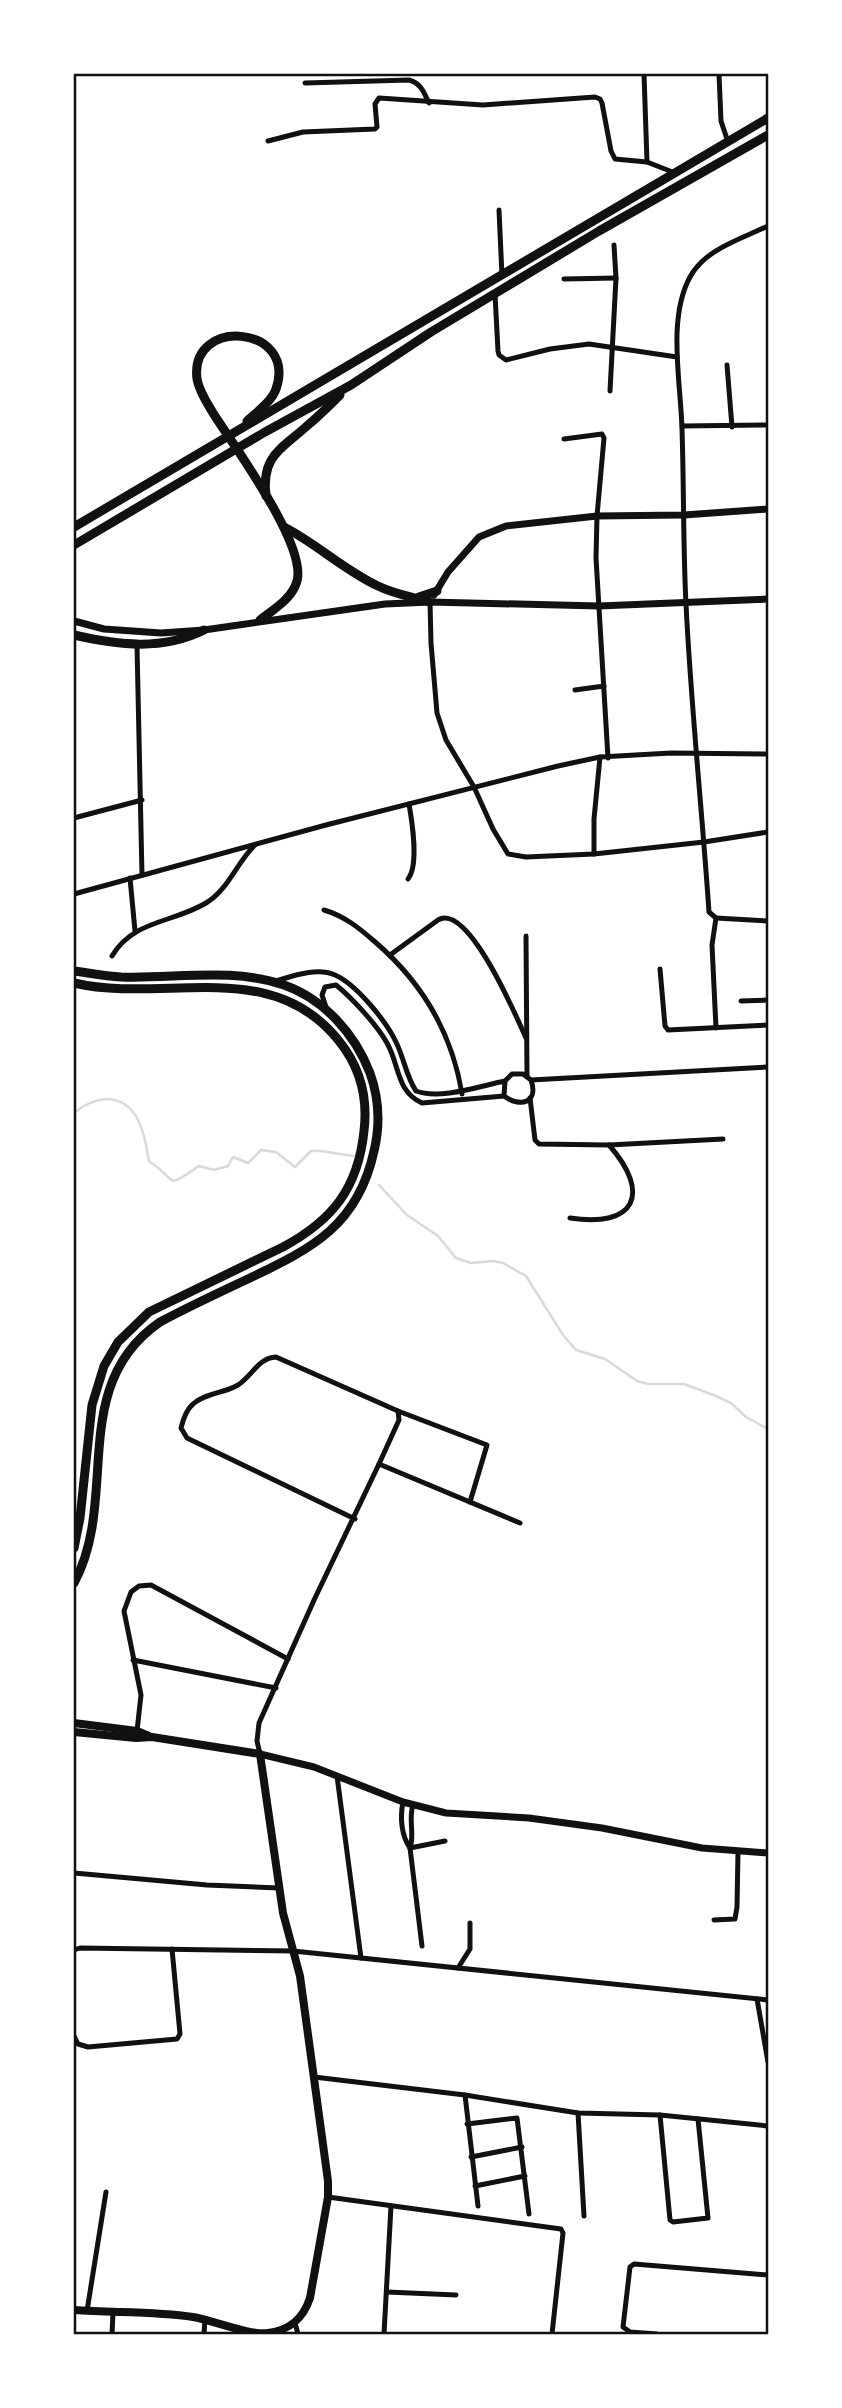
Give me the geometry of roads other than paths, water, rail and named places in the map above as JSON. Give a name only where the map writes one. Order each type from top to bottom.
[{"type":"highway","points":[[74,524],[230,436],[768,118]]},
{"type":"highway","points":[[74,545],[265,432],[351,385],[431,332],[599,231],[768,135]]},
{"type":"highway","points":[[230,436],[267,402],[276,390],[276,363],[266,346],[248,336],[232,335],[218,340],[202,356],[197,369],[197,380],[213,413],[284,527],[297,559],[297,581],[285,601],[260,620]]},
{"type":"highway","points":[[266,497],[267,466],[274,454],[351,385]]},
{"type":"highway","points":[[284,527],[376,585],[430,602]]},
{"type":"highway","points":[[415,598],[437,591]]},
{"type":"highway","points":[[74,635],[137,646],[189,638],[204,630]]},
{"type":"highway","points":[[74,971],[120,977],[236,976],[283,985],[304,995],[330,1014],[345,1029],[361,1052],[374,1085],[378,1120],[376,1144],[369,1171],[354,1202],[334,1228],[300,1254],[160,1322],[129,1349],[113,1376],[104,1410],[92,1525],[87,1552],[74,1583]]},
{"type":"highway","points":[[74,984],[104,988],[246,989],[280,997],[309,1012],[332,1032],[354,1064],[366,1102],[361,1157],[346,1192],[335,1209],[304,1236],[149,1312],[118,1342],[104,1366],[92,1405],[80,1518],[74,1548]]},
{"type":"main road","points":[[74,1723],[137,1731],[152,1737]]},
{"type":"main road","points":[[74,1732],[152,1737],[260,1754],[279,1888],[300,1976],[328,2197],[306,2311],[295,2323],[283,2330],[263,2334],[205,2319],[74,2310]]},
{"type":"street","points":[[644,74],[647,162]]},
{"type":"street","points":[[719,74],[721,121],[728,142]]},
{"type":"street","points":[[305,83],[374,77],[409,80],[422,88],[429,103]]},
{"type":"street","points":[[268,141],[303,132],[375,129],[375,104],[379,98],[483,105],[600,99],[612,156],[615,159],[647,162],[675,173]]},
{"type":"street","points":[[499,210],[502,276]]},
{"type":"street","points":[[768,226],[711,253],[690,276],[681,306],[677,356],[682,426],[686,604],[709,912],[716,918],[768,921]]},
{"type":"street","points":[[610,391],[616,278],[614,245]]},
{"type":"street","points":[[564,279],[616,278]]},
{"type":"street","points":[[495,294],[498,351],[503,359],[513,360],[571,345],[611,346],[677,356]]},
{"type":"street","points":[[727,365],[732,427]]},
{"type":"street","points":[[682,426],[768,425]]},
{"type":"street","points":[[564,439],[602,434],[604,441],[596,558],[608,758]]},
{"type":"street","points":[[768,509],[684,515],[597,516],[506,526],[478,537],[447,572],[430,602],[437,713],[446,740],[474,787],[508,854],[526,858],[594,855],[768,832]]},
{"type":"street","points":[[74,621],[104,629],[161,633],[204,630],[385,604],[430,602],[599,606],[768,599]]},
{"type":"street","points":[[137,646],[142,875]]},
{"type":"street","points":[[575,690],[604,686]]},
{"type":"street","points":[[74,894],[258,843],[600,757],[696,753],[768,754]]},
{"type":"street","points":[[594,855],[594,819],[600,757]]},
{"type":"street","points":[[74,818],[142,800]]},
{"type":"street","points":[[408,879],[413,872],[409,804]]},
{"type":"street","points":[[112,956],[118,946],[135,931],[205,903],[217,893],[258,843]]},
{"type":"street","points":[[130,878],[135,931]]},
{"type":"street","points":[[324,910],[338,914],[356,925],[415,982],[451,1047],[463,1100]]},
{"type":"street","points":[[390,955],[438,920],[443,917],[450,918],[473,939],[500,980],[526,1038]]},
{"type":"street","points":[[716,918],[712,945],[716,1028]]},
{"type":"street","points":[[526,936],[526,1038],[529,1078],[533,1086],[530,1098],[535,1140],[539,1144],[609,1146],[723,1139]]},
{"type":"street","points":[[660,969],[665,1028],[768,1025]]},
{"type":"street","points":[[270,982],[321,972],[335,975],[371,1005],[397,1043],[408,1077],[416,1091],[425,1094],[461,1091],[505,1081],[512,1074],[523,1074],[529,1078],[768,1067]]},
{"type":"street","points":[[330,1014],[322,995],[325,987],[331,984],[347,994],[379,1030],[389,1046],[405,1091],[422,1103],[504,1096],[513,1102],[525,1102],[530,1098]]},
{"type":"street","points":[[741,1001],[768,1000]]},
{"type":"street","points":[[504,1096],[505,1081]]},
{"type":"street","points":[[570,1219],[607,1218],[622,1214],[630,1207],[633,1195],[630,1183],[618,1157],[609,1146]]},
{"type":"street","points":[[355,1519],[187,1438],[182,1432],[183,1420],[191,1405],[236,1386],[248,1378],[261,1361],[276,1357],[395,1409],[487,1445],[470,1502]]},
{"type":"street","points":[[395,1409],[399,1420],[259,1723],[257,1741],[260,1754],[314,1767],[403,1802],[446,1813],[529,1818],[602,1828],[674,1844],[768,1853]]},
{"type":"street","points":[[379,1464],[520,1523]]},
{"type":"street","points":[[137,1731],[141,1695],[124,1611],[131,1592],[139,1586],[150,1585],[288,1659]]},
{"type":"street","points":[[133,1660],[276,1688]]},
{"type":"street","points":[[337,1776],[361,1958]]},
{"type":"street","points":[[403,1802],[402,1826],[410,1848],[422,1945]]},
{"type":"street","points":[[410,1848],[413,1839],[413,1805]]},
{"type":"street","points":[[410,1848],[445,1841]]},
{"type":"street","points":[[714,1920],[735,1919],[738,1851]]},
{"type":"street","points":[[74,1873],[208,1885],[279,1888]]},
{"type":"street","points":[[458,1968],[470,1949],[470,1923]]},
{"type":"street","points":[[74,2036],[78,2044],[88,2047],[177,2039],[180,2034],[172,1949]]},
{"type":"street","points":[[74,1950],[293,1951],[768,2000]]},
{"type":"street","points":[[757,1999],[768,2062]]},
{"type":"street","points":[[314,2077],[465,2095],[578,2113],[660,2115],[768,2126]]},
{"type":"street","points":[[465,2095],[478,2206]]},
{"type":"street","points":[[578,2113],[584,2216]]},
{"type":"street","points":[[660,2115],[671,2221],[708,2218],[698,2119]]},
{"type":"street","points":[[467,2124],[517,2118],[529,2214]]},
{"type":"street","points":[[471,2157],[522,2147]]},
{"type":"street","points":[[475,2186],[525,2176]]},
{"type":"street","points":[[87,2311],[106,2192]]},
{"type":"street","points":[[328,2197],[563,2231],[552,2334]]},
{"type":"street","points":[[384,2334],[391,2206]]},
{"type":"street","points":[[657,2334],[626,2331],[623,2327],[631,2265],[768,2275]]},
{"type":"street","points":[[387,2292],[456,2295]]},
{"type":"street","points":[[112,2334],[113,2313]]},
{"type":"street","points":[[204,2334],[205,2319]]},
{"type":"street","points":[[295,2323],[298,2334]]},
{"type":"waterway","points":[[74,1113],[95,1101],[106,1099],[124,1104],[138,1120],[149,1161],[176,1181],[199,1166],[214,1170],[228,1166],[233,1157],[248,1163],[261,1150],[276,1152],[295,1167],[311,1151],[353,1156]]},
{"type":"waterway","points":[[379,1185],[407,1215],[438,1236],[456,1258],[471,1263],[503,1263],[526,1276],[563,1335],[576,1350],[605,1359],[637,1381],[648,1384],[684,1384],[716,1396],[731,1403],[746,1417],[768,1429]]}]
